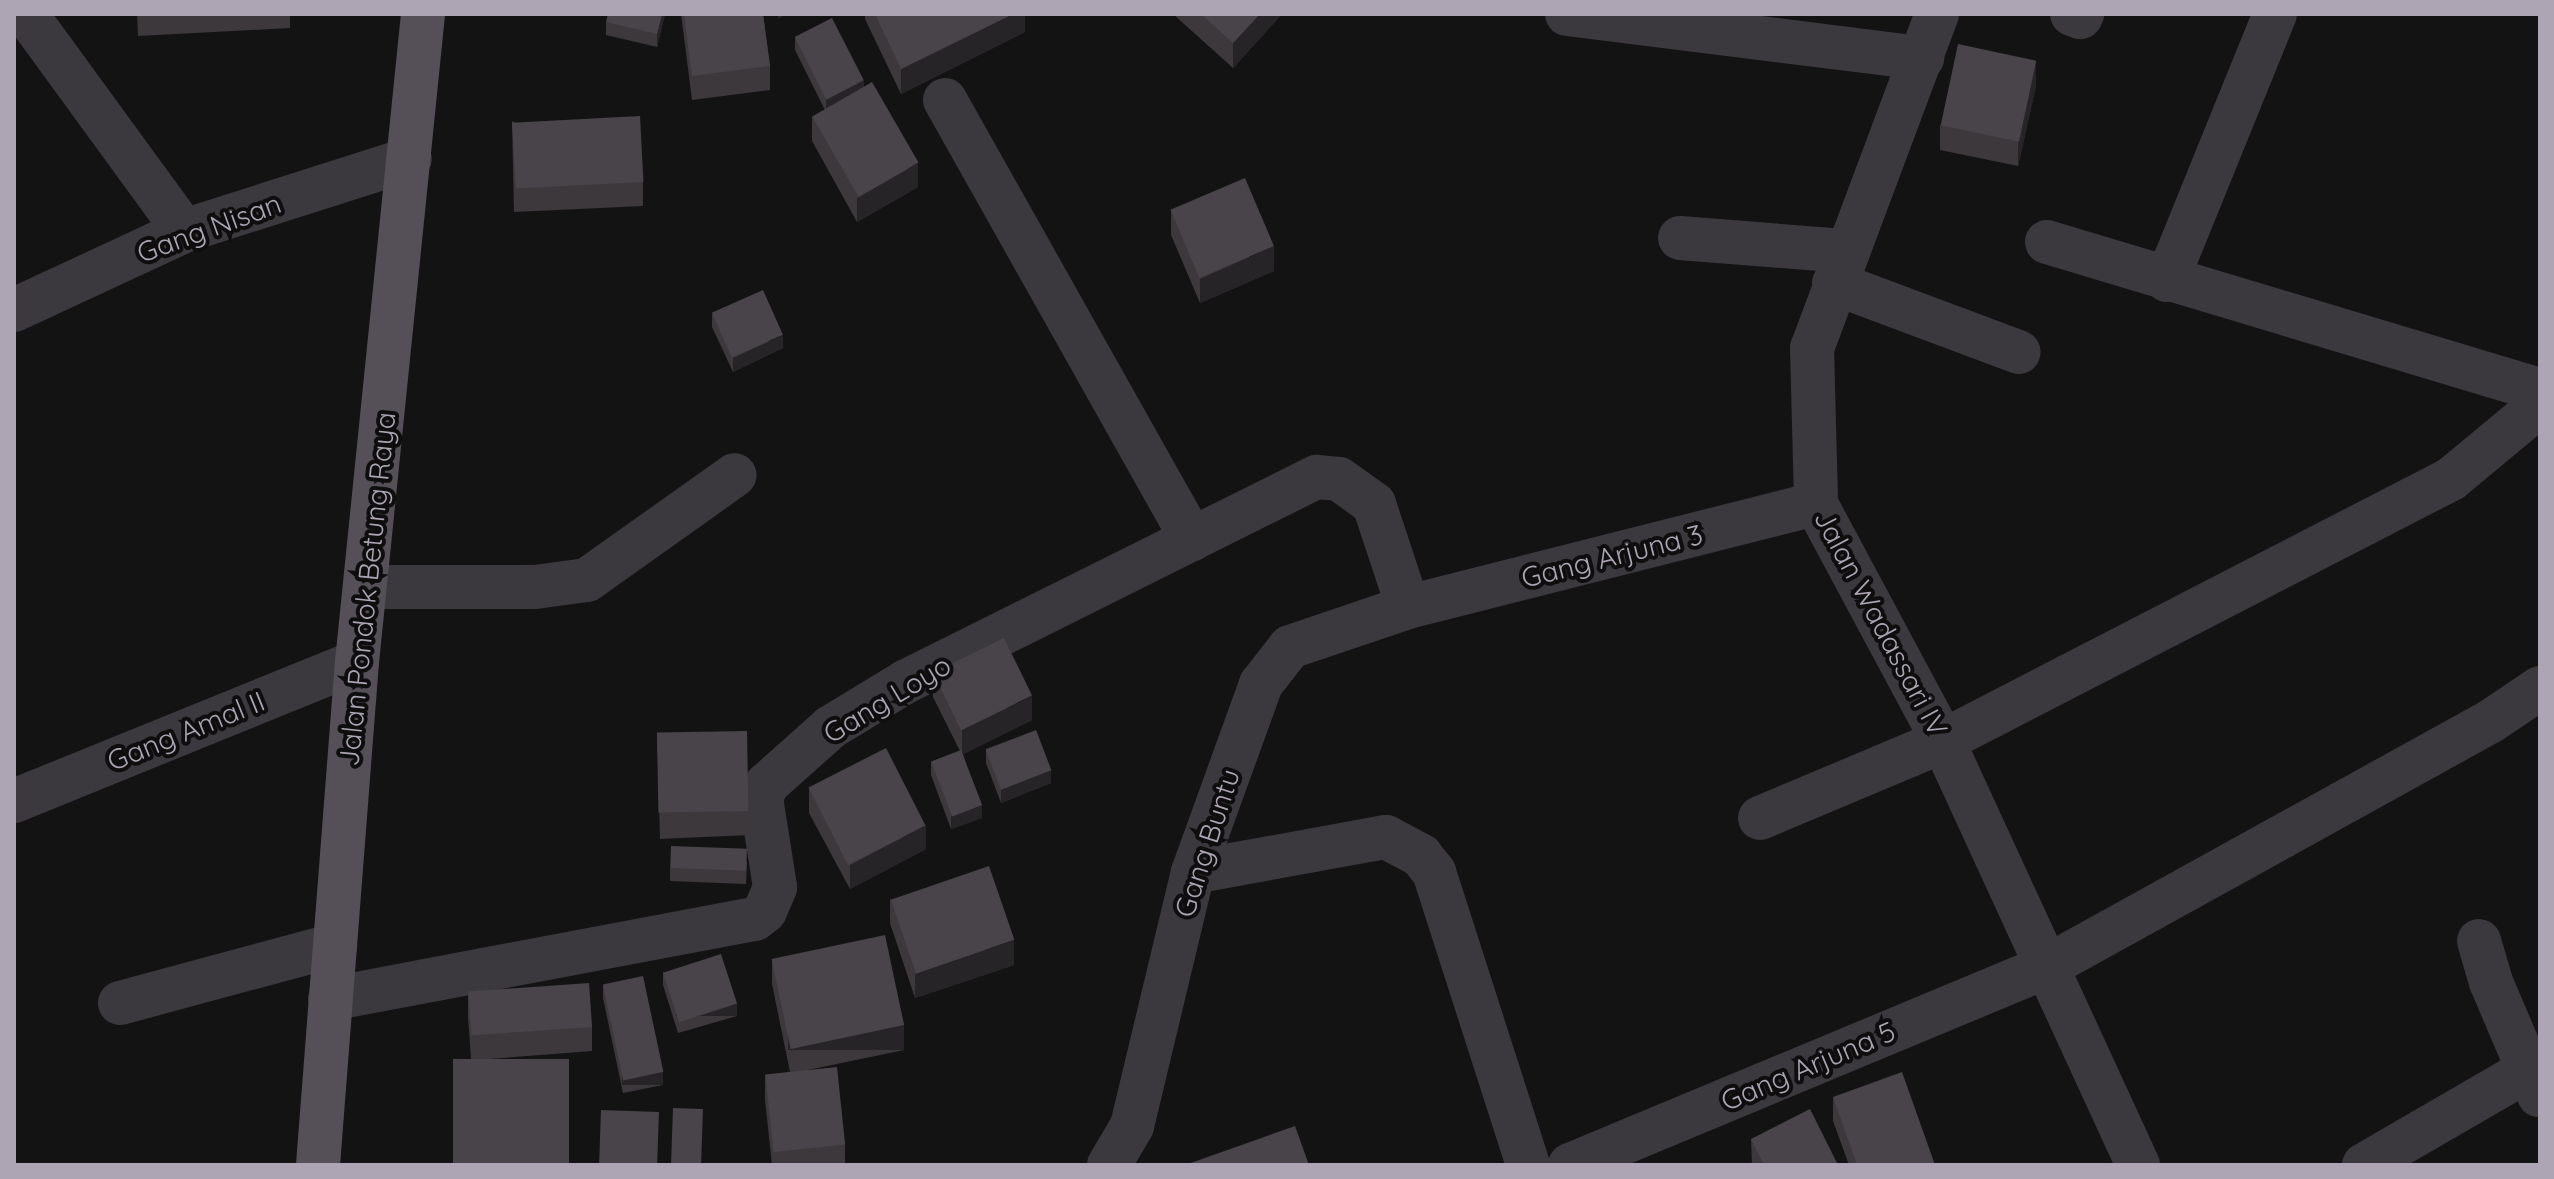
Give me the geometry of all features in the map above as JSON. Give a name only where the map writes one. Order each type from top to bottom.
[{"type":"main road","name":"Jalan Pondok Betung Raya","points":[[318,1165],[357,662],[423,14]]},
{"type":"street","points":[[26,14],[184,231]]},
{"type":"street","points":[[1567,14],[1922,58]]},
{"type":"street","name":"Jalan Wadassari IV","points":[[1937,14],[1812,348],[1816,504],[1943,741],[2138,1165]]},
{"type":"street","points":[[2072,14],[2080,17],[2082,14]]},
{"type":"street","points":[[2167,280],[2275,14]]},
{"type":"street","points":[[945,100],[1192,539]]},
{"type":"street","name":"Gang Nisan","points":[[14,310],[184,231],[410,159]]},
{"type":"street","points":[[1680,238],[1840,267],[2019,352]]},
{"type":"street","points":[[2047,242],[2540,390]]},
{"type":"street","points":[[1760,818],[1943,741],[2451,479],[2540,405]]},
{"type":"street","points":[[365,587],[535,587],[587,580],[735,475]]},
{"type":"street","name":"Gang Loyo","points":[[330,999],[755,919],[765,911],[775,887],[761,798],[767,784],[831,727],[905,682],[1317,477],[1339,479],[1374,504],[1408,607]]},
{"type":"street","name":"Gang Arjuna 3","points":[[1408,607],[1816,504]]},
{"type":"street","name":"Gang Buntu","points":[[1109,1165],[1132,1126],[1193,872],[1261,684],[1290,647],[1408,607]]},
{"type":"street","name":"Gang Amal II","points":[[14,801],[357,662]]},
{"type":"street","name":"Gang Arjuna 5","points":[[1570,1165],[2046,967],[2491,721],[2540,688]]},
{"type":"street","points":[[1193,872],[1386,837],[1421,856],[1434,872],[1528,1165]]},
{"type":"street","points":[[2364,1165],[2533,1084],[2479,941]]},
{"type":"street","points":[[120,1003],[335,945]]},
{"type":"building","points":[[608,14],[662,14],[657,34],[606,22]]},
{"type":"building","points":[[684,14],[763,14],[770,66],[692,76]]},
{"type":"building","points":[[875,14],[1013,14],[901,69]]},
{"type":"building","points":[[1201,14],[1260,14],[1233,43]]},
{"type":"building","points":[[832,18],[864,80],[826,99],[795,37]]},
{"type":"building","points":[[1958,44],[2036,61],[2019,142],[1941,125]]},
{"type":"building","points":[[872,82],[918,163],[859,197],[812,116]]},
{"type":"building","points":[[640,116],[643,182],[516,189],[512,123]]},
{"type":"building","points":[[1245,178],[1274,246],[1199,278],[1170,210]]},
{"type":"building","points":[[763,290],[783,335],[732,358],[712,313]]},
{"type":"building","points":[[1004,638],[1032,696],[961,730],[933,673]]},
{"type":"building","points":[[1036,730],[1051,770],[1001,789],[986,749]]},
{"type":"building","points":[[747,731],[748,811],[658,813],[657,733]]},
{"type":"building","points":[[886,748],[925,826],[848,865],[808,787]]},
{"type":"building","points":[[961,750],[982,805],[952,817],[931,761]]},
{"type":"building","points":[[671,846],[747,849],[746,871],[670,868]]},
{"type":"building","points":[[989,866],[1014,940],[916,974],[891,900]]},
{"type":"building","points":[[885,935],[904,1025],[791,1049],[772,959]]},
{"type":"building","points":[[721,954],[737,1003],[679,1022],[663,973]]},
{"type":"building","points":[[643,976],[663,1072],[623,1080],[603,985]]},
{"type":"building","points":[[589,983],[592,1027],[471,1035],[468,991]]},
{"type":"building","points":[[453,1059],[569,1059],[569,1165],[453,1165]]},
{"type":"building","points":[[837,1067],[845,1145],[774,1152],[765,1075]]},
{"type":"building","points":[[1902,1072],[1935,1165],[1857,1165],[1833,1097]]},
{"type":"building","points":[[673,1108],[703,1109],[701,1165],[671,1165]]},
{"type":"building","points":[[1810,1109],[1838,1165],[1764,1165],[1751,1139]]},
{"type":"building","points":[[601,1110],[659,1112],[657,1165],[599,1165]]},
{"type":"building","points":[[1295,1126],[1309,1165],[1185,1165]]}]
